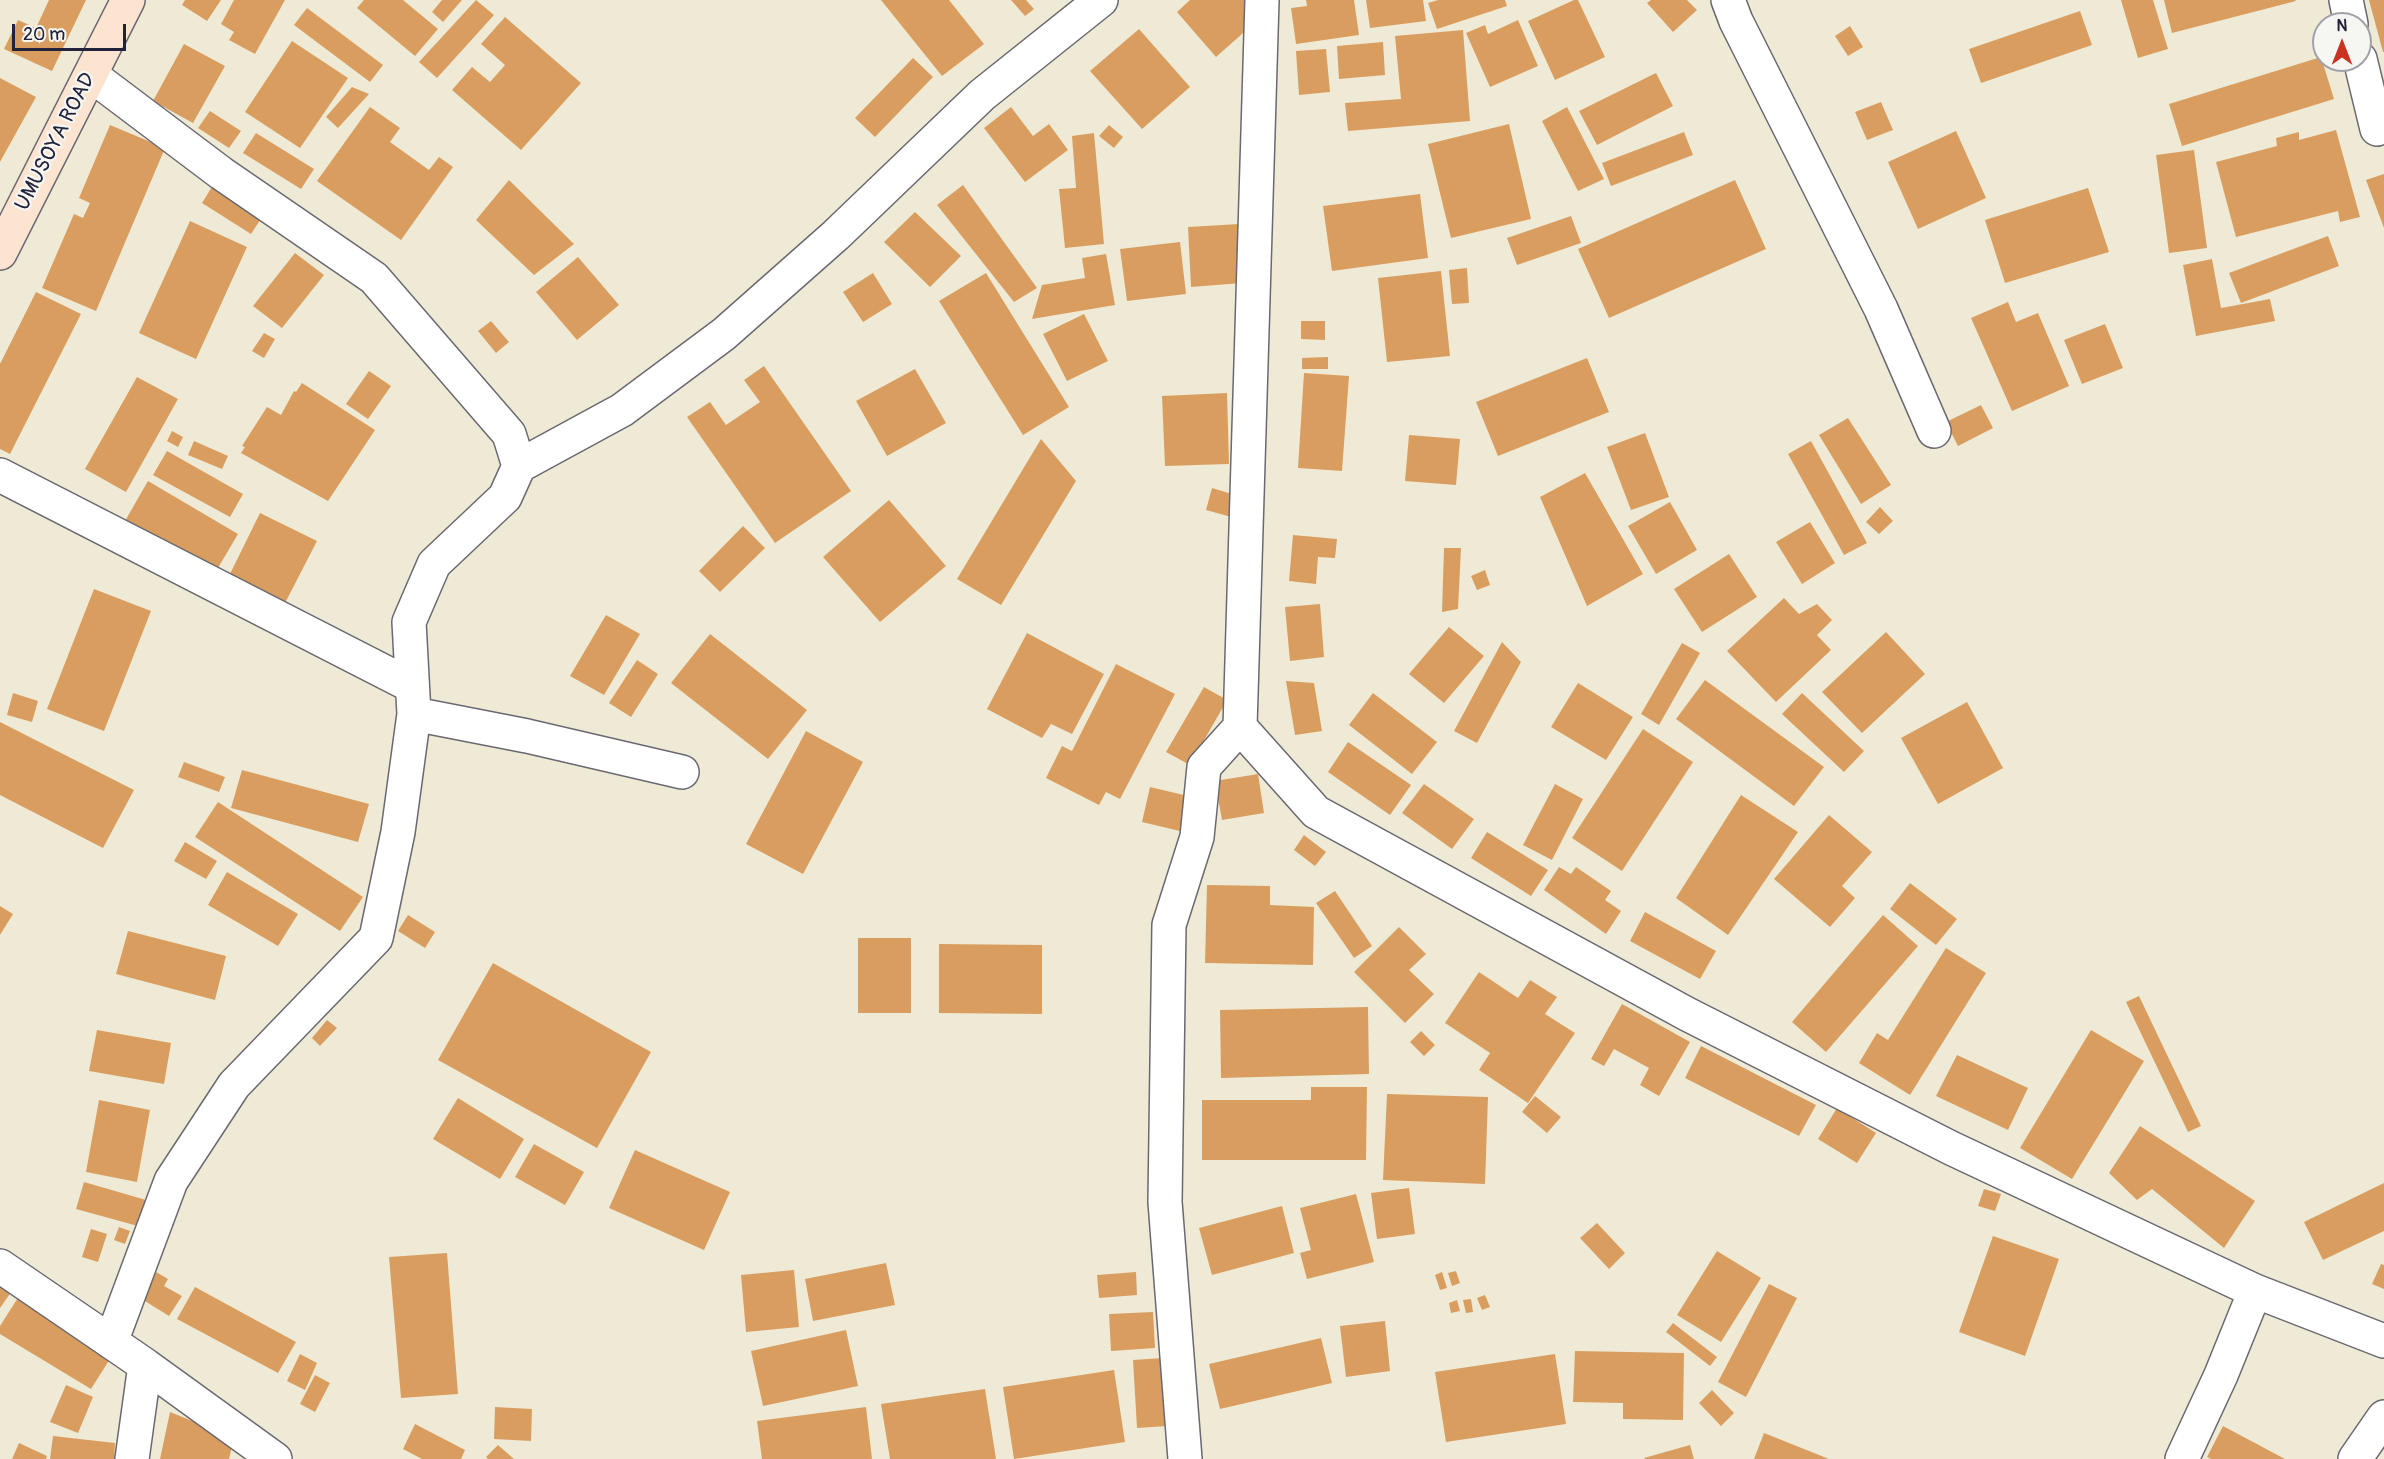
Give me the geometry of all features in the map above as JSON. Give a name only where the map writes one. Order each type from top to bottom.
[{"type":"main road","name":"UMUSOYA ROAD","points":[[0,253],[128,0]]},
{"type":"street","points":[[111,1342],[171,1181],[234,1085],[376,938],[398,832],[413,700],[409,621],[434,564],[505,497],[519,466],[622,410],[724,334],[836,236],[982,95],[1101,0]]},
{"type":"street","points":[[1185,1459],[1165,1202],[1169,925],[1197,837],[1204,767],[1240,728],[1262,0]]},
{"type":"street","points":[[1728,0],[1736,21],[1881,309],[1934,431]]},
{"type":"street","points":[[2363,72],[2377,129]]},
{"type":"street","points":[[91,75],[221,173],[374,278],[509,434],[519,466]]},
{"type":"street","points":[[0,475],[413,700],[527,736],[682,772]]},
{"type":"street","points":[[1240,728],[1316,812],[1686,1014],[1951,1148],[2255,1291],[2384,1341]]},
{"type":"street","points":[[0,1266],[145,1365],[275,1459]]},
{"type":"street","points":[[2182,1459],[2255,1291]]},
{"type":"street","points":[[132,1459],[145,1365]]},
{"type":"street","points":[[2355,1459],[2384,1417]]},
{"type":"building","points":[[49,0],[86,0],[52,71],[4,49],[18,20],[36,28]]},
{"type":"building","points":[[185,0],[221,0],[207,21],[182,5]]},
{"type":"building","points":[[234,0],[285,0],[255,54],[229,40],[234,32],[221,24]]},
{"type":"building","points":[[364,0],[403,0],[438,29],[415,56],[357,8]]},
{"type":"building","points":[[442,0],[462,0],[443,22],[432,12]]},
{"type":"building","points":[[476,0],[494,15],[437,78],[419,62]]},
{"type":"building","points":[[881,0],[949,0],[984,44],[942,76]]},
{"type":"building","points":[[1011,0],[1026,0],[1034,9],[1025,16]]},
{"type":"building","points":[[1190,0],[1244,0],[1260,18],[1216,57],[1177,12]]},
{"type":"building","points":[[1306,0],[1354,0],[1359,35],[1296,44],[1291,8],[1307,6]]},
{"type":"building","points":[[1366,0],[1423,0],[1426,21],[1370,28]]},
{"type":"building","points":[[1438,0],[1505,0],[1507,6],[1437,29],[1428,3]]},
{"type":"building","points":[[1578,0],[1605,57],[1555,80],[1528,21]]},
{"type":"building","points":[[1651,0],[1687,0],[1697,10],[1673,32],[1647,3]]},
{"type":"building","points":[[2121,0],[2153,0],[2168,49],[2138,58]]},
{"type":"building","points":[[2164,0],[2295,0],[2296,1],[2172,33]]},
{"type":"building","points":[[2369,0],[2384,0],[2384,52],[2383,52]]},
{"type":"building","points":[[307,8],[383,65],[370,82],[294,25]]},
{"type":"building","points":[[2080,11],[2092,45],[1981,83],[1969,49]]},
{"type":"building","points":[[505,17],[581,83],[521,150],[452,90],[472,67],[490,82],[505,65],[481,44]]},
{"type":"building","points":[[1518,20],[1538,66],[1490,87],[1466,33],[1485,25],[1488,34]]},
{"type":"building","points":[[1850,26],[1863,47],[1848,56],[1835,36]]},
{"type":"building","points":[[1139,29],[1190,87],[1142,129],[1090,71]]},
{"type":"building","points":[[1463,30],[1470,121],[1348,131],[1345,103],[1401,99],[1395,36]]},
{"type":"building","points":[[292,41],[348,78],[300,148],[245,112]]},
{"type":"building","points":[[1383,42],[1385,75],[1339,79],[1337,46]]},
{"type":"building","points":[[184,44],[225,66],[193,123],[153,101]]},
{"type":"building","points":[[1326,49],[1330,92],[1299,95],[1296,51]]},
{"type":"building","points":[[913,58],[933,77],[875,137],[855,118]]},
{"type":"building","points":[[2312,60],[2312,72],[2326,72],[2334,99],[2182,146],[2169,104]]},
{"type":"building","points":[[1656,73],[1673,106],[1597,145],[1579,111]]},
{"type":"building","points":[[0,78],[36,97],[0,162]]},
{"type":"building","points":[[352,87],[369,94],[338,128],[326,117]]},
{"type":"building","points":[[1881,102],[1893,130],[1867,140],[1855,112]]},
{"type":"building","points":[[370,107],[400,128],[390,142],[429,170],[439,157],[453,167],[401,240],[317,181]]},
{"type":"building","points":[[1011,107],[1033,136],[1049,124],[1068,150],[1025,182],[984,128]]},
{"type":"building","points":[[1567,107],[1604,179],[1578,191],[1542,121]]},
{"type":"building","points":[[210,111],[241,131],[229,148],[198,128]]},
{"type":"building","points":[[1509,124],[1531,219],[1451,238],[1428,144]]},
{"type":"building","points":[[110,125],[165,148],[96,311],[42,288],[74,214],[83,218],[90,203],[79,198]]},
{"type":"building","points":[[1109,125],[1123,137],[1114,148],[1099,136]]},
{"type":"building","points":[[2336,130],[2360,217],[2340,222],[2338,211],[2236,237],[2216,162],[2277,146],[2276,138],[2299,132],[2299,140]]},
{"type":"building","points":[[1956,131],[1986,198],[1918,229],[1888,162]]},
{"type":"building","points":[[1684,132],[1693,155],[1611,186],[1602,163]]},
{"type":"building","points":[[256,133],[314,169],[301,189],[243,153]]},
{"type":"building","points":[[1094,133],[1104,244],[1065,248],[1059,189],[1076,188],[1072,136]]},
{"type":"building","points":[[2194,150],[2207,248],[2169,253],[2156,155]]},
{"type":"building","points":[[2384,174],[2384,228],[2366,180]]},
{"type":"building","points":[[509,180],[574,244],[534,275],[476,220]]},
{"type":"building","points":[[1735,180],[1766,249],[1609,318],[1578,249]]},
{"type":"building","points":[[215,182],[264,214],[251,234],[202,203]]},
{"type":"building","points":[[963,185],[1037,288],[1014,302],[937,205]]},
{"type":"building","points":[[2088,188],[2109,252],[2005,283],[1985,220]]},
{"type":"building","points":[[1420,194],[1428,258],[1332,271],[1323,206]]},
{"type":"building","points":[[915,212],[961,256],[930,287],[884,242]]},
{"type":"building","points":[[1571,216],[1581,243],[1517,265],[1507,238]]},
{"type":"building","points":[[190,221],[247,247],[196,359],[139,333]]},
{"type":"building","points":[[1239,224],[1242,283],[1191,287],[1188,227]]},
{"type":"building","points":[[2328,236],[2339,266],[2241,303],[2229,273]]},
{"type":"building","points":[[1180,242],[1186,294],[1127,301],[1120,249]]},
{"type":"building","points":[[295,253],[324,275],[282,328],[253,306]]},
{"type":"building","points":[[1106,254],[1115,305],[1032,319],[1042,285],[1085,278],[1082,258]]},
{"type":"building","points":[[578,257],[619,305],[577,340],[536,292]]},
{"type":"building","points":[[2212,259],[2221,308],[2270,299],[2275,321],[2196,336],[2183,265]]},
{"type":"building","points":[[1467,268],[1469,303],[1452,304],[1449,270]]},
{"type":"building","points":[[1441,271],[1450,356],[1387,362],[1378,278]]},
{"type":"building","points":[[873,273],[892,304],[863,322],[843,292]]},
{"type":"building","points":[[986,273],[1069,407],[1023,435],[939,301]]},
{"type":"building","points":[[36,292],[81,314],[10,454],[0,449],[0,364]]},
{"type":"building","points":[[2008,302],[2016,322],[2038,313],[2069,386],[2012,411],[1971,318]]},
{"type":"building","points":[[1084,314],[1108,361],[1067,381],[1043,334]]},
{"type":"building","points":[[491,321],[509,342],[496,353],[478,331]]},
{"type":"building","points":[[1301,321],[1325,321],[1325,340],[1301,339]]},
{"type":"building","points":[[2105,324],[2123,368],[2082,384],[2064,340]]},
{"type":"building","points":[[264,333],[275,339],[264,358],[252,351]]},
{"type":"building","points":[[1328,357],[1328,369],[1302,369],[1302,358]]},
{"type":"building","points":[[1587,358],[1609,412],[1498,456],[1476,402]]},
{"type":"building","points":[[764,366],[851,491],[775,543],[687,417],[710,402],[726,425],[760,402],[744,380]]},
{"type":"building","points":[[915,369],[946,423],[887,456],[856,401]]},
{"type":"building","points":[[369,371],[391,386],[368,419],[346,404]]},
{"type":"building","points":[[1304,373],[1349,376],[1342,471],[1298,468]]},
{"type":"building","points":[[137,377],[178,399],[126,492],[85,469]]},
{"type":"building","points":[[302,383],[375,430],[328,501],[241,453],[245,447],[242,446],[267,407],[281,415],[294,391],[296,392]]},
{"type":"building","points":[[1227,393],[1229,464],[1165,466],[1162,396]]},
{"type":"building","points":[[1981,405],[1993,428],[1958,446],[1946,422]]},
{"type":"building","points":[[1848,418],[1891,485],[1861,504],[1819,435]]},
{"type":"building","points":[[172,431],[183,437],[178,447],[167,441]]},
{"type":"building","points":[[1645,433],[1669,497],[1631,510],[1607,447]]},
{"type":"building","points":[[1409,435],[1460,439],[1456,485],[1405,481]]},
{"type":"building","points":[[1041,439],[1076,481],[1001,605],[957,579]]},
{"type":"building","points":[[194,441],[228,456],[222,469],[188,455]]},
{"type":"building","points":[[1811,441],[1867,543],[1844,555],[1788,454]]},
{"type":"building","points":[[167,451],[243,494],[230,517],[153,475]]},
{"type":"building","points":[[1585,473],[1643,574],[1587,606],[1540,497]]},
{"type":"building","points":[[148,481],[238,534],[215,573],[125,521]]},
{"type":"building","points":[[1212,488],[1242,497],[1235,518],[1206,510]]},
{"type":"building","points":[[889,500],[946,566],[880,622],[823,557]]},
{"type":"building","points":[[1670,502],[1697,550],[1656,574],[1628,526]]},
{"type":"building","points":[[1880,507],[1893,521],[1879,534],[1866,522]]},
{"type":"building","points":[[260,513],[317,541],[284,605],[228,578]]},
{"type":"building","points":[[1810,522],[1835,563],[1802,584],[1776,542]]},
{"type":"building","points":[[743,526],[765,548],[720,592],[699,571]]},
{"type":"building","points":[[1293,535],[1337,539],[1335,558],[1318,557],[1316,584],[1289,581]]},
{"type":"building","points":[[1444,548],[1461,548],[1458,609],[1442,612]]},
{"type":"building","points":[[1729,554],[1757,597],[1702,632],[1674,589]]},
{"type":"building","points":[[1485,570],[1490,585],[1477,590],[1471,576]]},
{"type":"building","points":[[94,589],[151,611],[104,731],[47,709]]},
{"type":"building","points":[[1784,598],[1799,614],[1817,604],[1832,620],[1817,635],[1831,650],[1776,702],[1727,651]]},
{"type":"building","points":[[1320,604],[1324,657],[1290,661],[1285,607]]},
{"type":"building","points":[[606,615],[640,634],[604,695],[570,676]]},
{"type":"building","points":[[1449,627],[1484,656],[1444,703],[1409,674]]},
{"type":"building","points":[[1886,632],[1925,674],[1862,733],[1822,692]]},
{"type":"building","points":[[1027,633],[1104,674],[1072,734],[1051,724],[1042,738],[987,709]]},
{"type":"building","points":[[710,634],[807,710],[768,759],[671,683]]},
{"type":"building","points":[[1502,642],[1521,662],[1477,743],[1454,731]]},
{"type":"building","points":[[1682,643],[1700,653],[1659,725],[1641,714]]},
{"type":"building","points":[[637,660],[658,674],[631,717],[609,703]]},
{"type":"building","points":[[1116,664],[1175,694],[1120,799],[1106,792],[1099,805],[1046,778],[1062,746],[1072,751]]},
{"type":"building","points":[[1705,680],[1824,767],[1794,806],[1676,719]]},
{"type":"building","points":[[1286,681],[1314,683],[1322,731],[1295,735]]},
{"type":"building","points":[[1578,683],[1633,717],[1606,760],[1551,727]]},
{"type":"building","points":[[1204,687],[1227,700],[1190,765],[1166,752]]},
{"type":"building","points":[[13,693],[38,701],[32,722],[7,715]]},
{"type":"building","points":[[1373,693],[1437,742],[1412,774],[1349,725]]},
{"type":"building","points":[[1802,693],[1864,751],[1844,772],[1782,714]]},
{"type":"building","points":[[1967,702],[2003,768],[1938,804],[1901,738]]},
{"type":"building","points":[[0,722],[134,790],[103,848],[0,795]]},
{"type":"building","points":[[1643,729],[1693,762],[1622,871],[1572,838]]},
{"type":"building","points":[[806,731],[863,762],[803,874],[746,844]]},
{"type":"building","points":[[1348,742],[1411,785],[1390,815],[1328,772]]},
{"type":"building","points":[[184,762],[225,777],[219,792],[178,777]]},
{"type":"building","points":[[242,770],[369,804],[358,842],[231,808]]},
{"type":"building","points":[[1258,774],[1264,813],[1222,820],[1215,781]]},
{"type":"building","points":[[1424,784],[1474,819],[1452,849],[1402,813]]},
{"type":"building","points":[[1555,784],[1583,799],[1552,860],[1523,845]]},
{"type":"building","points":[[1150,787],[1192,797],[1184,832],[1142,822]]},
{"type":"building","points":[[1741,795],[1798,832],[1728,935],[1676,898]]},
{"type":"building","points":[[218,802],[363,897],[340,931],[195,837]]},
{"type":"building","points":[[1829,815],[1872,852],[1842,886],[1855,898],[1830,927],[1774,879]]},
{"type":"building","points":[[1487,832],[1548,870],[1531,896],[1471,858]]},
{"type":"building","points":[[1304,835],[1326,852],[1315,866],[1294,850]]},
{"type":"building","points":[[185,842],[217,861],[206,879],[174,861]]},
{"type":"building","points":[[1559,867],[1571,874],[1576,867],[1611,891],[1605,900],[1621,911],[1606,934],[1544,890]]},
{"type":"building","points":[[227,872],[298,914],[278,946],[208,905]]},
{"type":"building","points":[[1910,883],[1957,919],[1936,945],[1890,909]]},
{"type":"building","points":[[1207,885],[1270,886],[1270,905],[1314,907],[1313,965],[1205,963]]},
{"type":"building","points":[[1335,891],[1372,946],[1354,958],[1316,903]]},
{"type":"building","points":[[0,906],[13,914],[0,935]]},
{"type":"building","points":[[1645,912],[1716,951],[1700,979],[1630,941]]},
{"type":"building","points":[[408,915],[435,932],[425,948],[398,931]]},
{"type":"building","points":[[1883,915],[1918,946],[1826,1052],[1792,1022]]},
{"type":"building","points":[[1399,927],[1426,954],[1409,970],[1434,994],[1405,1023],[1354,972]]},
{"type":"building","points":[[128,931],[226,956],[215,1000],[116,974]]},
{"type":"building","points":[[858,938],[911,938],[911,1013],[858,1013]]},
{"type":"building","points":[[939,944],[1042,945],[1042,1014],[939,1013]]},
{"type":"building","points":[[1946,948],[1986,973],[1910,1095],[1859,1063],[1877,1033],[1888,1040]]},
{"type":"building","points":[[493,963],[651,1052],[597,1148],[438,1060]]},
{"type":"building","points":[[1479,972],[1518,998],[1530,980],[1557,997],[1545,1014],[1575,1033],[1528,1103],[1479,1070],[1490,1053],[1445,1023]]},
{"type":"building","points":[[2139,996],[2201,1126],[2188,1132],[2126,1002]]},
{"type":"building","points":[[1622,1004],[1690,1042],[1659,1096],[1640,1085],[1649,1068],[1614,1049],[1604,1066],[1591,1059]]},
{"type":"building","points":[[1368,1007],[1369,1074],[1221,1078],[1220,1010]]},
{"type":"building","points":[[327,1020],[337,1028],[320,1046],[312,1038]]},
{"type":"building","points":[[97,1030],[171,1043],[164,1084],[89,1071]]},
{"type":"building","points":[[2091,1030],[2144,1061],[2072,1179],[2020,1148]]},
{"type":"building","points":[[1421,1031],[1435,1045],[1424,1056],[1410,1042]]},
{"type":"building","points":[[1701,1046],[1816,1105],[1799,1136],[1685,1078]]},
{"type":"building","points":[[1957,1055],[2028,1088],[2008,1130],[1936,1096]]},
{"type":"building","points":[[1311,1087],[1367,1087],[1366,1160],[1202,1160],[1202,1100],[1311,1100]]},
{"type":"building","points":[[1387,1094],[1488,1097],[1485,1184],[1383,1180]]},
{"type":"building","points":[[1535,1096],[1561,1117],[1547,1133],[1522,1112]]},
{"type":"building","points":[[458,1098],[524,1139],[500,1179],[433,1139]]},
{"type":"building","points":[[99,1100],[150,1110],[137,1182],[86,1172]]},
{"type":"building","points":[[1837,1108],[1876,1133],[1857,1163],[1818,1139]]},
{"type":"building","points":[[2140,1126],[2255,1201],[2224,1248],[2152,1189],[2137,1200],[2109,1173]]},
{"type":"building","points":[[534,1144],[584,1172],[565,1205],[515,1177]]},
{"type":"building","points":[[635,1150],[730,1192],[704,1250],[609,1208]]},
{"type":"building","points":[[84,1182],[146,1200],[138,1226],[76,1209]]},
{"type":"building","points":[[2384,1183],[2384,1231],[2323,1260],[2304,1222]]},
{"type":"building","points":[[1409,1188],[1415,1234],[1377,1239],[1371,1193]]},
{"type":"building","points":[[1984,1189],[2001,1194],[1995,1211],[1978,1206]]},
{"type":"building","points":[[1356,1194],[1374,1262],[1307,1279],[1300,1253],[1311,1250],[1300,1208]]},
{"type":"building","points":[[1282,1206],[1294,1253],[1212,1275],[1199,1228]]},
{"type":"building","points":[[1597,1223],[1625,1253],[1609,1269],[1580,1238]]},
{"type":"building","points":[[119,1227],[130,1231],[125,1244],[114,1240]]},
{"type":"building","points":[[91,1229],[107,1234],[98,1262],[82,1257]]},
{"type":"building","points":[[1993,1236],[2059,1259],[2025,1356],[1959,1332]]},
{"type":"building","points":[[1717,1251],[1761,1278],[1721,1342],[1677,1315]]},
{"type":"building","points":[[447,1253],[458,1394],[401,1398],[389,1257]]},
{"type":"building","points":[[886,1263],[895,1305],[813,1321],[805,1279]]},
{"type":"building","points":[[2381,1264],[2384,1265],[2384,1289],[2372,1284]]},
{"type":"building","points":[[794,1270],[799,1327],[746,1332],[741,1275]]},
{"type":"building","points":[[1456,1271],[1460,1283],[1452,1286],[1448,1273]]},
{"type":"building","points":[[156,1272],[168,1279],[164,1286],[182,1296],[169,1316],[140,1298]]},
{"type":"building","points":[[1136,1272],[1137,1295],[1099,1298],[1097,1275]]},
{"type":"building","points":[[1442,1272],[1447,1288],[1440,1290],[1435,1275]]},
{"type":"building","points":[[0,1278],[14,1288],[0,1308]]},
{"type":"building","points":[[1769,1284],[1797,1298],[1746,1397],[1718,1382]]},
{"type":"building","points":[[195,1287],[296,1342],[278,1373],[177,1319]]},
{"type":"building","points":[[21,1293],[115,1351],[91,1389],[0,1334],[0,1326]]},
{"type":"building","points":[[1485,1295],[1490,1307],[1482,1310],[1477,1298]]},
{"type":"building","points":[[1471,1299],[1473,1312],[1466,1313],[1463,1300]]},
{"type":"building","points":[[1457,1300],[1460,1311],[1451,1313],[1449,1303]]},
{"type":"building","points":[[1153,1312],[1155,1348],[1111,1351],[1109,1314]]},
{"type":"building","points":[[1385,1321],[1390,1371],[1346,1377],[1340,1326]]},
{"type":"building","points":[[1673,1323],[1717,1357],[1710,1366],[1666,1332]]},
{"type":"building","points":[[846,1330],[858,1386],[763,1406],[751,1351]]},
{"type":"building","points":[[1321,1338],[1332,1383],[1220,1409],[1209,1364]]},
{"type":"building","points":[[1575,1351],[1684,1353],[1683,1420],[1623,1419],[1623,1403],[1573,1402]]},
{"type":"building","points":[[300,1354],[317,1363],[305,1390],[287,1381]]},
{"type":"building","points":[[1555,1354],[1566,1424],[1446,1442],[1435,1372]]},
{"type":"building","points":[[1163,1358],[1167,1426],[1137,1428],[1133,1360]]},
{"type":"building","points":[[1114,1370],[1125,1442],[1014,1459],[1003,1387]]},
{"type":"building","points":[[315,1375],[330,1383],[315,1412],[300,1404]]},
{"type":"building","points":[[66,1385],[93,1397],[78,1433],[50,1422]]},
{"type":"building","points":[[985,1389],[996,1459],[890,1459],[881,1404]]},
{"type":"building","points":[[1712,1390],[1734,1413],[1721,1426],[1699,1403]]},
{"type":"building","points":[[495,1407],[532,1409],[531,1441],[494,1439]]},
{"type":"building","points":[[866,1407],[872,1459],[762,1459],[757,1421]]},
{"type":"building","points":[[170,1412],[234,1438],[229,1459],[160,1459]]},
{"type":"building","points":[[415,1424],[465,1450],[461,1459],[422,1459],[403,1449]]},
{"type":"building","points":[[2223,1426],[2285,1459],[2211,1459],[2207,1457]]},
{"type":"building","points":[[1764,1433],[1829,1459],[1754,1459]]},
{"type":"building","points":[[53,1436],[115,1443],[114,1459],[50,1459]]},
{"type":"building","points":[[19,1443],[47,1456],[46,1459],[12,1459]]},
{"type":"building","points":[[498,1445],[514,1459],[488,1459],[486,1457]]},
{"type":"building","points":[[1690,1445],[1694,1459],[1644,1458]]}]
